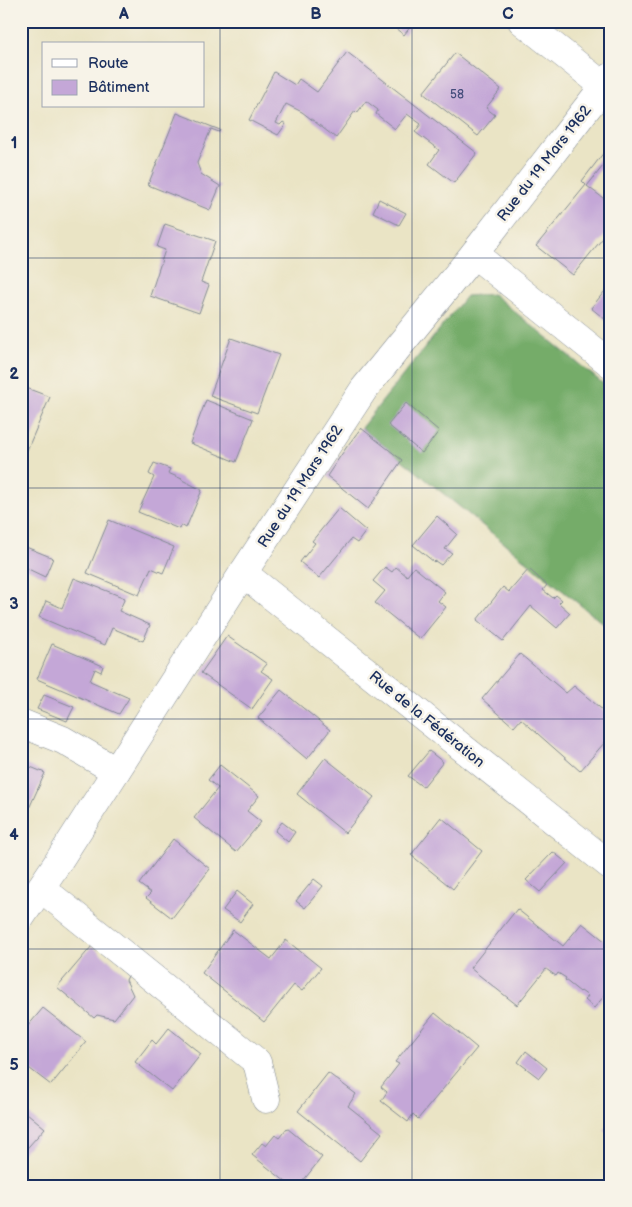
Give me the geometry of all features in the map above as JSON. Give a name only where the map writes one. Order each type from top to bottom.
[{"type":"street","points":[[522,21],[607,81]]},
{"type":"street","name":"Rue du 19 Mars 1962","points":[[21,917],[364,389],[474,254],[607,81]]},
{"type":"street","points":[[474,254],[611,364]]},
{"type":"street","name":"Rue de la Fédération","points":[[243,573],[611,866]]},
{"type":"street","points":[[21,723],[63,740],[116,771]]},
{"type":"street","points":[[41,888],[257,1062],[266,1099]]},
{"type":"green space","points":[[493,294],[611,390],[611,630],[361,428],[466,296]]},
{"type":"building","points":[[386,21],[415,21],[404,35]]},
{"type":"building","points":[[347,52],[477,153],[454,183],[429,164],[439,150],[415,132],[421,124],[407,114],[395,129],[376,114],[378,110],[366,101],[357,113],[355,111],[336,138],[302,112],[286,104],[276,123],[280,125],[283,122],[286,124],[278,135],[249,120],[274,72],[295,85],[299,79],[317,92]]},
{"type":"building","points":[[455,53],[501,89],[486,108],[495,115],[478,136],[423,93]]},
{"type":"building","points":[[177,113],[220,130],[219,132],[211,129],[197,163],[201,174],[220,186],[210,210],[148,185]]},
{"type":"building","points":[[605,151],[611,156],[587,186],[611,204],[611,228],[573,275],[536,246],[586,185],[582,181]]},
{"type":"building","points":[[379,199],[406,213],[399,225],[373,212]]},
{"type":"building","points":[[165,224],[215,241],[201,282],[209,285],[199,313],[150,296],[165,250],[157,247]]},
{"type":"building","points":[[609,286],[611,288],[611,324],[591,308]]},
{"type":"building","points":[[231,338],[279,355],[257,413],[210,396]]},
{"type":"building","points":[[21,386],[50,397],[21,464]]},
{"type":"building","points":[[206,400],[253,419],[236,462],[190,443]]},
{"type":"building","points":[[406,403],[439,431],[422,453],[388,425]]},
{"type":"building","points":[[361,428],[402,460],[368,509],[327,476]]},
{"type":"building","points":[[154,463],[170,469],[168,473],[202,490],[186,528],[181,525],[179,529],[138,512],[154,477],[149,474]]},
{"type":"building","points":[[339,508],[366,531],[357,543],[351,539],[319,578],[300,562],[315,543],[312,541]]},
{"type":"building","points":[[437,516],[457,534],[445,549],[452,553],[441,565],[434,562],[413,545]]},
{"type":"building","points":[[109,520],[174,547],[163,573],[151,568],[139,595],[87,573]]},
{"type":"building","points":[[21,545],[53,558],[45,577],[26,568],[27,564],[21,561]]},
{"type":"building","points":[[385,567],[392,572],[396,567],[407,576],[414,567],[445,592],[438,601],[446,607],[420,639],[375,603],[385,591],[373,581]]},
{"type":"building","points":[[529,569],[547,585],[543,590],[553,598],[556,595],[562,600],[559,603],[570,613],[557,628],[531,606],[503,641],[477,620],[503,587],[509,592]]},
{"type":"building","points":[[74,578],[125,598],[119,611],[150,625],[143,641],[112,628],[105,645],[39,617],[46,601],[62,608]]},
{"type":"building","points":[[227,636],[267,664],[261,671],[273,679],[252,709],[201,673]]},
{"type":"building","points":[[52,644],[103,666],[101,672],[95,669],[90,681],[129,698],[119,714],[37,679]]},
{"type":"building","points":[[520,654],[566,693],[574,686],[611,717],[611,735],[580,771],[521,719],[514,727],[482,699]]},
{"type":"building","points":[[281,690],[330,730],[307,759],[258,718]]},
{"type":"building","points":[[44,695],[74,707],[67,721],[37,709]]},
{"type":"building","points":[[429,751],[443,762],[423,787],[408,776]]},
{"type":"building","points":[[325,758],[374,797],[345,833],[297,794]]},
{"type":"building","points":[[21,763],[45,773],[21,826]]},
{"type":"building","points":[[220,765],[259,796],[247,811],[261,822],[236,852],[194,818],[218,788],[208,780]]},
{"type":"building","points":[[441,817],[482,851],[453,889],[411,855]]},
{"type":"building","points":[[282,822],[295,832],[288,842],[275,831]]},
{"type":"building","points":[[173,839],[210,869],[172,918],[146,898],[151,893],[139,884]]},
{"type":"building","points":[[553,852],[567,863],[540,892],[526,880]]},
{"type":"building","points":[[314,879],[323,886],[305,908],[296,901]]},
{"type":"building","points":[[237,891],[253,904],[240,922],[223,910]]},
{"type":"building","points":[[517,909],[563,946],[582,923],[611,946],[611,988],[594,1008],[585,1000],[588,996],[565,980],[566,978],[558,973],[556,976],[546,969],[517,1005],[470,968]]},
{"type":"building","points":[[233,930],[271,959],[286,940],[321,968],[302,991],[294,985],[264,1022],[202,973]]},
{"type":"building","points":[[92,946],[128,976],[126,980],[133,995],[114,1019],[97,1015],[94,1018],[57,987]]},
{"type":"building","points":[[43,1008],[86,1042],[51,1085],[21,1062],[21,1034]]},
{"type":"building","points":[[435,1013],[477,1048],[418,1119],[413,1114],[408,1122],[381,1101],[387,1092],[381,1087],[399,1064],[395,1062]]},
{"type":"building","points":[[169,1028],[201,1054],[172,1091],[135,1062],[152,1040],[156,1044]]},
{"type":"building","points":[[526,1051],[547,1068],[539,1078],[518,1062]]},
{"type":"building","points":[[328,1073],[356,1094],[348,1106],[382,1133],[360,1161],[298,1111]]},
{"type":"building","points":[[21,1108],[45,1128],[21,1155]]},
{"type":"building","points":[[611,1121],[611,1136],[604,1130]]},
{"type":"building","points":[[287,1128],[322,1157],[299,1186],[291,1186],[252,1155],[262,1143],[266,1146],[275,1135],[279,1138]]}]
